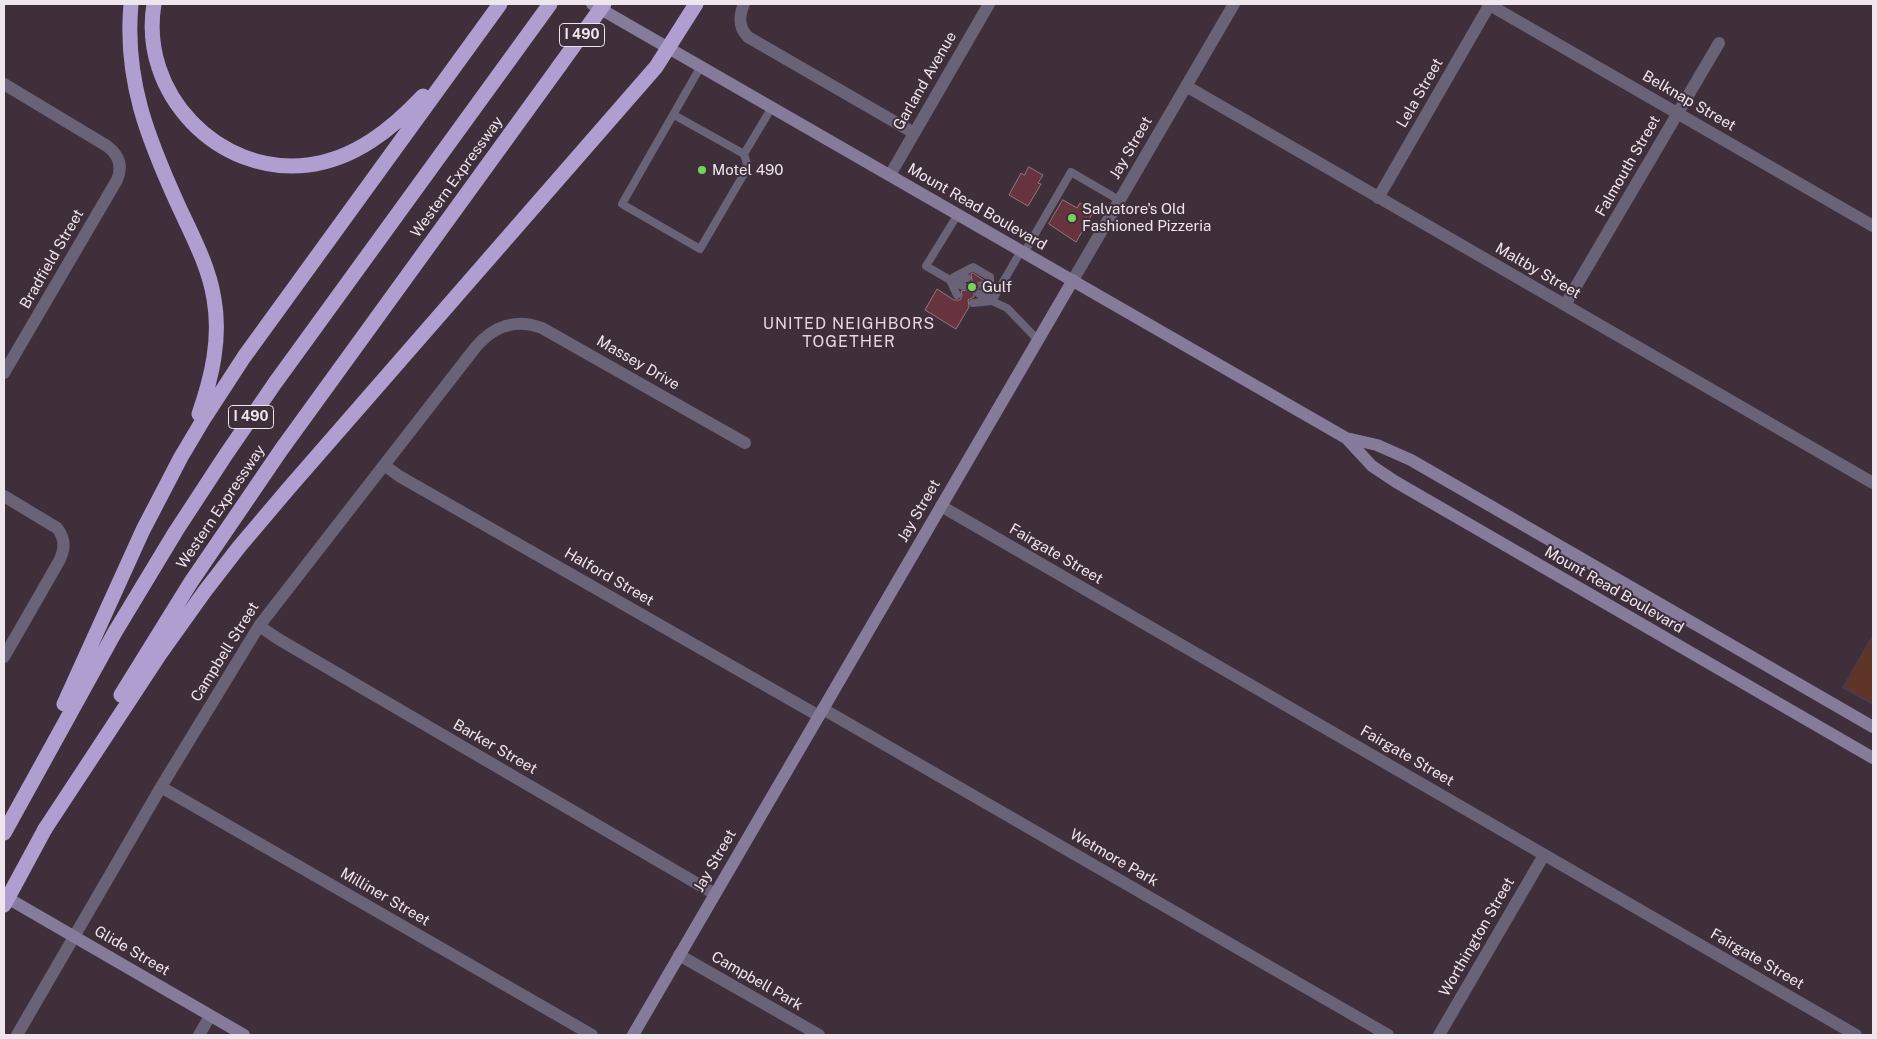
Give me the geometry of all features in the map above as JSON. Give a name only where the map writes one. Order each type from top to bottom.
[{"type":"highway","points":[[15,813],[140,537],[181,457],[198,418],[210,376],[216,336],[212,287],[202,257],[152,145],[139,107],[130,52],[131,4]]},
{"type":"highway","points":[[154,4],[152,36],[157,62],[170,93],[182,112],[200,131],[227,150],[255,161],[277,165],[301,165],[326,161],[360,148],[375,138],[417,103],[486,23]]},
{"type":"highway","points":[[181,457],[239,364],[500,4]]},
{"type":"highway","name":"Western Expressway","points":[[4,833],[122,619],[225,456],[281,375],[550,4]]},
{"type":"highway","name":"Western Expressway","points":[[4,905],[138,666],[214,547],[281,450],[604,4]]},
{"type":"highway","points":[[45,830],[144,678],[233,554],[283,494],[656,67],[696,4]]},
{"type":"main road","name":"Mount Read Boulevard","points":[[592,4],[1346,438],[1372,466],[1396,482],[1873,758]]},
{"type":"main road","name":"Jay Street","points":[[633,1035],[1073,280]]},
{"type":"main road","name":"Mount Read Boulevard","points":[[1346,438],[1377,445],[1411,460],[1873,727]]},
{"type":"main road","name":"Glide Street","points":[[4,896],[244,1035]]},
{"type":"street","points":[[744,4],[740,12],[740,22],[744,33],[753,40],[914,133]]},
{"type":"street","name":"Garland Avenue","points":[[890,175],[989,4]]},
{"type":"street","name":"Jay Street","points":[[1073,280],[1234,4]]},
{"type":"street","name":"Belknap Street","points":[[1490,4],[1873,226]]},
{"type":"street","name":"Lela Street","points":[[1378,198],[1490,4]]},
{"type":"street","name":"Falmouth Street","points":[[1564,305],[1719,43]]},
{"type":"street","name":"Bradfield Street","points":[[4,84],[107,146],[119,159],[121,170],[117,180],[4,373]]},
{"type":"street","name":"Maltby Street","points":[[1186,86],[1873,483]]},
{"type":"street","name":"Massey Drive","points":[[510,324],[530,324],[551,332],[746,443]]},
{"type":"street","name":"Campbell Street","points":[[17,1035],[161,787],[259,626],[480,342],[497,329],[510,324]]},
{"type":"street","name":"Halford Street","points":[[384,465],[399,476],[821,712]]},
{"type":"street","points":[[4,496],[53,525],[62,536],[64,546],[61,557],[4,657]]},
{"type":"street","name":"Fairgate Street","points":[[941,506],[1856,1035]]},
{"type":"street","name":"Barker Street","points":[[259,626],[715,894]]},
{"type":"street","name":"Wetmore Park","points":[[821,712],[1388,1035]]},
{"type":"street","name":"Milliner Street","points":[[161,787],[592,1035]]},
{"type":"street","name":"Worthington Street","points":[[1439,1035],[1544,854]]},
{"type":"street","name":"Campbell Park","points":[[679,956],[819,1035]]},
{"type":"street","points":[[199,1035],[210,1016]]},
{"type":"lane","points":[[674,115],[744,154],[748,167],[700,249],[622,204],[701,66]]},
{"type":"lane","points":[[744,154],[772,107]]},
{"type":"lane","points":[[992,301],[1071,172],[1120,200]]},
{"type":"lane","points":[[958,214],[926,266],[963,286]]},
{"type":"lane","points":[[950,280],[973,266],[990,277],[992,301]]},
{"type":"lane","points":[[950,280],[967,278]]},
{"type":"lane","points":[[950,280],[957,295]]},
{"type":"lane","points":[[981,290],[992,301],[1007,308],[1038,340]]},
{"type":"lane","points":[[973,303],[992,301]]},
{"type":"shaded area","points":[[1873,634],[1873,705],[1842,688]]},
{"type":"shaded area","points":[[1873,637],[1873,702],[1845,686]]},
{"type":"building","points":[[1029,167],[1043,175],[1038,183],[1041,184],[1028,206],[1009,195],[1021,173],[1024,175]]},
{"type":"building","name":"Salvatore's Old Fashioned Pizzeria","points":[[1063,200],[1077,208],[1080,203],[1094,211],[1076,242],[1049,224]]},
{"type":"building","points":[[973,273],[985,281],[978,283],[978,289],[974,292],[974,297],[968,300],[969,307],[956,329],[925,310],[937,289],[954,300],[960,300],[962,296],[961,291],[967,290],[968,284],[972,281],[971,274]]},
{"type":"place","name":"Motel 490","points":[[702,170]]},
{"type":"place","name":"Salvatore's Old Fashioned Pizzeria","points":[[1072,218]]},
{"type":"place","name":"Gulf","points":[[972,287]]},
{"type":"district","name":"UNITED NEIGHBORS TOGETHER","points":[[849,333]]}]
